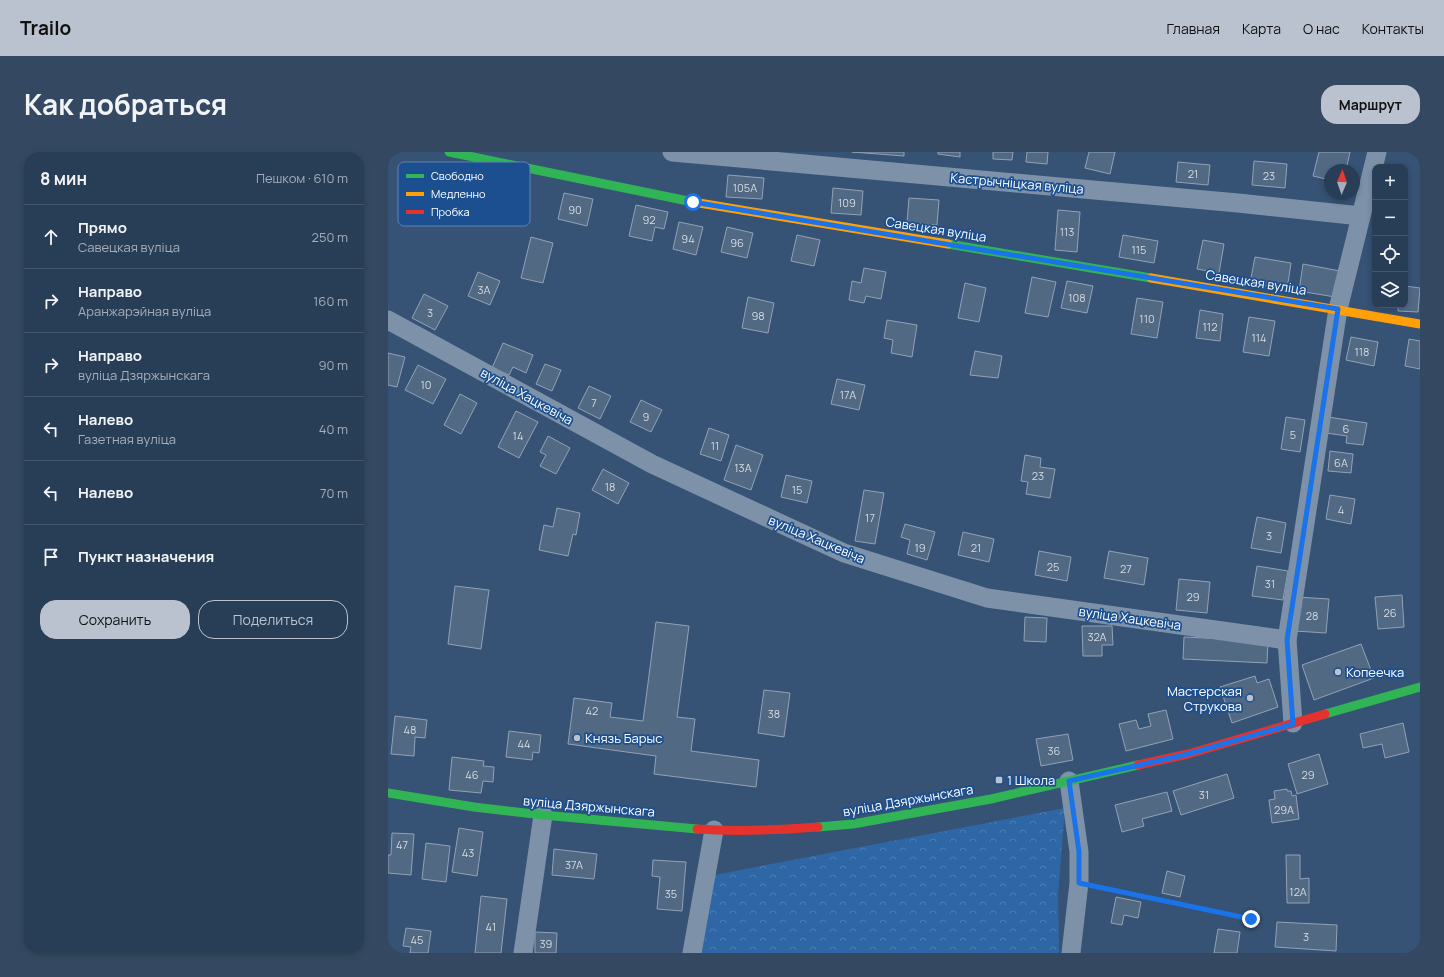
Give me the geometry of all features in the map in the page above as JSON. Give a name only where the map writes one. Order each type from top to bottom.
[{"type":"street","points":[[460,153],[507,152]]},
{"type":"street","name":"Кастрычніцкая вуліца","points":[[672,152],[1238,203],[1361,216]]},
{"type":"street","points":[[1293,724],[1287,640],[1338,309],[1377,152]]},
{"type":"street","name":"Савецкая вуліца","points":[[460,153],[503,162]]},
{"type":"street","name":"Савецкая вуліца","points":[[530,168],[693,202],[1338,309],[1420,324]]},
{"type":"street","name":"вуліца Хацкевіча","points":[[388,320],[652,464],[844,553],[987,598],[1287,640]]},
{"type":"street","name":"вуліца Дзяржынскага","points":[[388,793],[474,807],[543,815],[714,830],[782,830],[853,824],[991,799],[1188,754],[1420,687]]},
{"type":"street","points":[[1069,781],[1079,852],[1079,883],[1071,953]]},
{"type":"street","points":[[523,953],[543,815]]},
{"type":"street","points":[[692,953],[714,830]]},
{"type":"path","points":[[1079,883],[1251,919]]},
{"type":"green space","points":[[1065,808],[1058,895],[1059,953],[700,953],[714,875]]},
{"type":"building","points":[[852,152],[904,152],[904,156]]},
{"type":"building","points":[[938,152],[960,152],[960,157],[938,154]]},
{"type":"building","points":[[993,152],[1013,152],[1012,160],[993,159]]},
{"type":"building","points":[[1027,152],[1048,152],[1047,164],[1026,162]]},
{"type":"building","points":[[1089,152],[1115,152],[1110,174],[1085,168]]},
{"type":"building","points":[[1319,152],[1350,152],[1347,164],[1324,164],[1324,179],[1313,176]]},
{"type":"building","points":[[1254,161],[1287,164],[1285,188],[1252,185]]},
{"type":"building","points":[[1178,162],[1210,165],[1208,185],[1176,182]]},
{"type":"building","points":[[728,175],[764,178],[762,199],[726,197]]},
{"type":"building","points":[[833,188],[863,191],[861,215],[831,213]]},
{"type":"building","points":[[564,193],[593,199],[587,226],[558,219]]},
{"type":"building","points":[[909,198],[939,200],[937,225],[907,223]]},
{"type":"building","points":[[636,205],[668,212],[664,229],[655,227],[652,241],[629,236]]},
{"type":"building","points":[[1058,210],[1080,212],[1077,252],[1055,250]]},
{"type":"building","points":[[679,222],[703,227],[696,255],[673,249]]},
{"type":"building","points":[[727,227],[753,233],[747,258],[721,252]]},
{"type":"building","points":[[797,235],[820,240],[814,266],[791,261]]},
{"type":"building","points":[[1123,235],[1158,241],[1154,263],[1119,257]]},
{"type":"building","points":[[531,237],[553,243],[543,283],[521,278]]},
{"type":"building","points":[[1203,240],[1224,244],[1219,273],[1197,269]]},
{"type":"building","points":[[1255,257],[1291,263],[1287,290],[1250,283]]},
{"type":"building","points":[[1303,264],[1340,271],[1335,297],[1299,291]]},
{"type":"building","points":[[864,268],[886,272],[881,299],[866,296],[864,303],[849,300],[852,281],[861,283]]},
{"type":"building","points":[[478,272],[500,281],[490,305],[468,296]]},
{"type":"building","points":[[1032,277],[1056,282],[1048,317],[1025,313]]},
{"type":"building","points":[[1067,281],[1093,286],[1087,313],[1061,308]]},
{"type":"building","points":[[965,283],[986,288],[979,322],[958,318]]},
{"type":"building","points":[[1408,286],[1420,288],[1418,312],[1398,311],[1398,308],[1408,308]]},
{"type":"building","points":[[424,294],[448,306],[435,330],[412,318]]},
{"type":"building","points":[[748,297],[774,303],[768,333],[742,328]]},
{"type":"building","points":[[1137,298],[1163,302],[1157,338],[1131,334]]},
{"type":"building","points":[[1200,310],[1223,314],[1220,341],[1196,338]]},
{"type":"building","points":[[1249,317],[1275,321],[1269,356],[1243,352]]},
{"type":"building","points":[[887,320],[917,325],[912,357],[891,353],[893,340],[884,338]]},
{"type":"building","points":[[1351,337],[1378,342],[1374,366],[1346,360]]},
{"type":"building","points":[[1409,339],[1420,341],[1420,369],[1405,366]]},
{"type":"building","points":[[503,343],[533,355],[526,373],[513,367],[509,375],[492,368]]},
{"type":"building","points":[[975,351],[1002,356],[998,378],[970,375]]},
{"type":"building","points":[[388,353],[405,357],[397,387],[388,385]]},
{"type":"building","points":[[545,364],[561,370],[552,391],[536,384]]},
{"type":"building","points":[[418,365],[446,379],[433,404],[405,390]]},
{"type":"building","points":[[837,379],[865,385],[859,410],[831,404]]},
{"type":"building","points":[[589,386],[611,396],[600,419],[578,408]]},
{"type":"building","points":[[460,394],[477,403],[461,434],[444,425]]},
{"type":"building","points":[[641,400],[662,410],[651,432],[630,422]]},
{"type":"building","points":[[516,411],[538,422],[519,458],[498,447]]},
{"type":"building","points":[[1286,417],[1305,420],[1300,452],[1281,449]]},
{"type":"building","points":[[1328,417],[1367,423],[1363,445],[1346,443],[1347,436],[1326,433]]},
{"type":"building","points":[[709,428],[729,435],[721,461],[700,454]]},
{"type":"building","points":[[548,436],[570,448],[556,474],[540,466],[546,455],[540,452]]},
{"type":"building","points":[[736,445],[763,455],[751,490],[724,480]]},
{"type":"building","points":[[1330,451],[1353,454],[1351,473],[1328,471]]},
{"type":"building","points":[[1025,455],[1041,458],[1040,467],[1055,469],[1050,498],[1026,494],[1028,482],[1021,481]]},
{"type":"building","points":[[603,469],[629,483],[618,504],[592,490]]},
{"type":"building","points":[[786,475],[812,481],[807,503],[781,497]]},
{"type":"building","points":[[864,490],[884,493],[875,544],[855,541]]},
{"type":"building","points":[[1330,495],[1355,499],[1351,524],[1326,519]]},
{"type":"building","points":[[557,508],[580,513],[576,535],[573,534],[568,556],[539,550],[544,525],[553,527]]},
{"type":"building","points":[[1257,517],[1286,523],[1281,553],[1251,548]]},
{"type":"building","points":[[905,524],[935,532],[927,560],[907,554],[910,540],[901,537]]},
{"type":"building","points":[[963,532],[994,539],[989,562],[958,555]]},
{"type":"building","points":[[1039,551],[1071,557],[1067,581],[1035,575]]},
{"type":"building","points":[[1109,551],[1148,558],[1144,585],[1104,578]]},
{"type":"building","points":[[1257,566],[1288,571],[1283,600],[1252,596]]},
{"type":"building","points":[[1179,579],[1210,582],[1207,613],[1176,610]]},
{"type":"building","points":[[455,586],[489,590],[481,649],[448,644]]},
{"type":"building","points":[[1402,595],[1404,627],[1378,629],[1375,597]]},
{"type":"building","points":[[1297,597],[1329,599],[1326,633],[1295,631]]},
{"type":"building","points":[[1025,617],[1047,618],[1046,642],[1024,641]]},
{"type":"building","points":[[656,622],[689,626],[677,717],[695,719],[691,751],[759,760],[756,787],[654,774],[656,756],[568,744],[574,698],[612,703],[610,717],[643,721]]},
{"type":"building","points":[[1082,626],[1112,626],[1113,645],[1102,645],[1102,656],[1083,656]]},
{"type":"building","points":[[1184,637],[1268,641],[1267,663],[1183,659]]},
{"type":"building","name":"Копеечка","points":[[1361,644],[1374,678],[1314,700],[1302,665]]},
{"type":"building","points":[[1255,676],[1257,683],[1269,679],[1278,707],[1232,723],[1220,687]]},
{"type":"building","points":[[764,690],[790,693],[784,737],[758,733]]},
{"type":"building","points":[[1166,710],[1173,739],[1126,751],[1119,724],[1136,720],[1139,729],[1151,726],[1148,714]]},
{"type":"building","points":[[395,716],[427,720],[425,738],[415,737],[414,756],[391,754]]},
{"type":"building","points":[[1403,723],[1409,752],[1385,758],[1382,744],[1363,748],[1360,734]]},
{"type":"building","points":[[509,731],[541,735],[539,753],[533,752],[532,760],[506,757]]},
{"type":"building","points":[[1068,734],[1073,760],[1041,766],[1036,739]]},
{"type":"building","points":[[1319,754],[1328,784],[1297,794],[1288,764]]},
{"type":"building","points":[[452,757],[484,761],[483,766],[494,767],[493,782],[483,781],[481,793],[449,790]]},
{"type":"building","points":[[1227,774],[1234,798],[1181,815],[1173,791]]},
{"type":"building","points":[[1287,789],[1287,791],[1291,791],[1292,796],[1296,795],[1299,819],[1272,823],[1269,800],[1275,799],[1274,791]]},
{"type":"building","points":[[1167,792],[1172,811],[1142,819],[1144,826],[1122,832],[1115,805]]},
{"type":"building","points":[[459,828],[483,832],[477,876],[452,872]]},
{"type":"building","points":[[392,833],[414,834],[411,875],[388,873],[388,855],[391,855]]},
{"type":"building","points":[[426,843],[450,846],[446,882],[422,879]]},
{"type":"building","points":[[554,849],[597,854],[594,879],[552,875]]},
{"type":"building","points":[[1286,855],[1300,855],[1300,879],[1309,878],[1309,903],[1287,903]]},
{"type":"building","points":[[653,860],[686,862],[682,911],[657,909],[660,877],[652,876]]},
{"type":"building","points":[[1167,871],[1185,876],[1180,897],[1162,893]]},
{"type":"building","points":[[481,896],[507,899],[501,953],[475,953]]},
{"type":"building","points":[[1116,897],[1141,902],[1138,918],[1124,915],[1122,925],[1111,923]]},
{"type":"building","points":[[1277,922],[1337,925],[1336,951],[1275,947]]},
{"type":"building","points":[[406,928],[431,931],[428,953],[410,953],[411,947],[403,946]]},
{"type":"building","points":[[1218,929],[1240,932],[1237,953],[1214,953]]},
{"type":"building","points":[[535,932],[557,933],[556,953],[535,953]]},
{"type":"traffic: fast","points":[[449,152],[498,162]]},
{"type":"traffic: fast","points":[[530,169],[693,202]]},
{"type":"traffic: fast","points":[[948,244],[1151,278]]},
{"type":"traffic: fast","points":[[1325,714],[1420,687]]},
{"type":"traffic: fast","points":[[818,827],[853,824],[991,799],[1138,765]]},
{"type":"traffic: fast","points":[[388,793],[474,807],[697,829]]},
{"type":"traffic: slow","points":[[693,202],[948,244]]},
{"type":"traffic: slow","points":[[1151,278],[1420,324]]},
{"type":"traffic: jam","points":[[1138,765],[1188,754],[1325,714]]},
{"type":"traffic: jam","points":[[697,829],[758,830],[818,827]]},
{"type":"place","name":"Копеечка","points":[[1338,672]]},
{"type":"place","name":"Мастерская Струкова","points":[[1250,698]]},
{"type":"place","name":"Князь Барыс","points":[[577,738]]},
{"type":"place","name":"1 Школа","points":[[999,780]]},
{"type":"route","points":[[693,202],[1338,309],[1287,640],[1293,724],[1188,754],[1069,781],[1079,852],[1079,883],[1251,919]]}]
